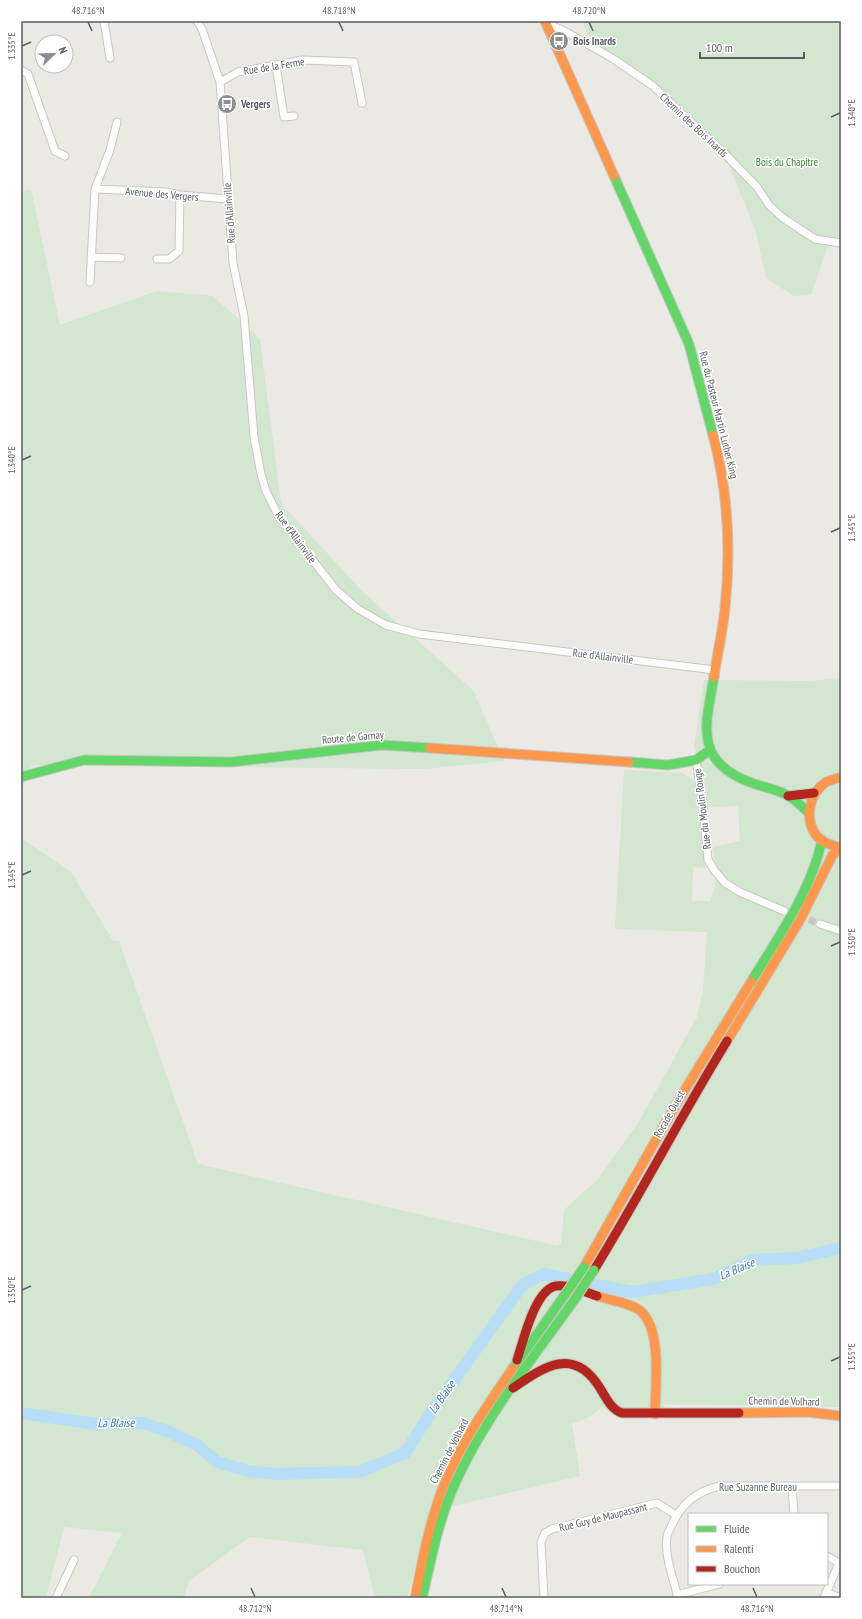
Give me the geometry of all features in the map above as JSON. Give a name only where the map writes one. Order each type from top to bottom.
[{"type":"street","points":[[104,21],[110,58]]},
{"type":"street","name":"Rue d'Allainville","points":[[197,21],[202,29],[220,82],[233,263],[244,316],[254,436],[261,474],[279,517],[336,590],[358,609],[386,625],[419,634],[715,670]]},
{"type":"street","name":"Chemin des Bois Inards","points":[[545,22],[568,32],[612,58],[653,86],[725,154],[757,187],[770,205],[783,218],[815,239],[841,243]]},
{"type":"street","name":"Rue du Pasteur Martin Luther King","points":[[545,22],[689,344],[710,420],[725,492],[728,551],[725,608],[707,717],[706,733],[710,750],[714,759],[733,777],[788,796],[808,812]]},
{"type":"street","name":"Rue de la Ferme","points":[[220,82],[238,72],[302,60],[354,62],[362,104]]},
{"type":"street","points":[[276,65],[284,117],[294,116]]},
{"type":"street","points":[[21,70],[28,74],[55,151],[65,156]]},
{"type":"street","points":[[90,282],[95,189],[110,150],[117,122]]},
{"type":"street","name":"Avenue des Vergers","points":[[95,189],[166,192],[180,195],[228,199]]},
{"type":"street","points":[[157,259],[169,259],[179,250],[180,195]]},
{"type":"street","points":[[91,257],[120,258]]},
{"type":"street","name":"Route de Garnay","points":[[21,777],[84,760],[231,762],[266,760],[336,749],[382,745],[668,765],[696,760],[710,750]]},
{"type":"street","name":"Rue du Moulin Rouge","points":[[696,760],[703,804],[708,860],[725,883],[740,892],[784,911]]},
{"type":"street","points":[[840,848],[822,840],[812,828],[808,812],[814,792],[826,782],[841,777]]},
{"type":"street","name":"Rue du Pasteur Martin Luther King","points":[[788,796],[814,792]]},
{"type":"street","name":"Rocade Ouest","points":[[513,1371],[584,1267],[678,1101],[791,916],[817,863],[822,840]]},
{"type":"street","name":"Rocade Ouest","points":[[513,1388],[575,1299],[623,1223],[694,1094],[800,920],[826,867],[840,848]]},
{"type":"street","points":[[820,924],[841,932]]},
{"type":"street","points":[[513,1371],[532,1315],[543,1294],[548,1289],[557,1286],[636,1308],[644,1314],[650,1323],[654,1336],[655,1414]]},
{"type":"street","name":"Chemin de Volhard","points":[[422,1598],[444,1517],[458,1478],[482,1434],[513,1388],[541,1368],[565,1362],[582,1367],[592,1377],[612,1406],[620,1412],[636,1414],[808,1412],[841,1416]]},
{"type":"street","name":"Chemin de Volhard","points":[[415,1598],[433,1518],[446,1479],[470,1434],[513,1371]]},
{"type":"street","name":"Rue Suzanne Bureau","points":[[678,1596],[667,1556],[667,1536],[676,1515],[689,1500],[708,1488],[720,1486],[841,1486]]},
{"type":"street","points":[[792,1487],[794,1513]]},
{"type":"street","name":"Rue Guy de Maupassant","points":[[544,1598],[541,1542],[545,1533],[552,1529],[657,1504],[676,1515]]},
{"type":"street","points":[[828,1557],[840,1563],[825,1595],[840,1598]]},
{"type":"street","points":[[56,1598],[74,1560]]},
{"type":"street","points":[[678,1596],[716,1585]]},
{"type":"green space","name":"Bois du Chapitre","points":[[583,21],[841,21],[841,238],[831,237],[811,295],[794,296],[766,278],[756,232],[725,155],[587,34]]},
{"type":"green space","points":[[31,189],[60,325],[157,291],[213,296],[260,339],[281,503],[363,592],[473,690],[504,761],[424,769],[32,765],[21,791],[21,192]]},
{"type":"green space","points":[[841,678],[841,1229],[839,1231],[841,1246],[841,1407],[664,1404],[663,1418],[618,1418],[602,1407],[590,1417],[572,1424],[580,1476],[431,1511],[407,1598],[375,1598],[363,1550],[250,1537],[189,1581],[184,1598],[89,1598],[122,1533],[64,1527],[46,1598],[21,1598],[21,838],[71,872],[113,941],[119,941],[198,1164],[558,1246],[561,1244],[564,1210],[598,1179],[638,1123],[697,1017],[703,990],[707,932],[615,929],[624,770],[682,773],[694,782],[697,790],[705,868],[693,867],[692,901],[710,901],[713,895],[716,874],[712,847],[740,841],[738,806],[709,807],[702,767],[694,747],[704,680],[810,681]]},
{"type":"waterway","name":"La Blaise","points":[[21,1413],[96,1424],[143,1423],[167,1431],[197,1445],[217,1462],[248,1471],[275,1474],[359,1472],[405,1453],[432,1411],[523,1284],[544,1274],[632,1292],[714,1279],[752,1260],[796,1258],[841,1248]]},
{"type":"tunnel","points":[[799,916],[820,924]]},
{"type":"traffic: fast","points":[[614,176],[689,344],[713,435]]},
{"type":"traffic: fast","points":[[714,677],[707,727],[708,741],[712,753],[720,765],[733,774],[752,783],[787,795],[808,812]]},
{"type":"traffic: fast","points":[[21,777],[84,760],[231,762],[382,745],[430,748]]},
{"type":"traffic: fast","points":[[629,762],[668,765],[696,760],[710,750]]},
{"type":"traffic: fast","points":[[751,982],[802,896],[817,859],[822,840]]},
{"type":"traffic: fast","points":[[564,1296],[584,1267]]},
{"type":"traffic: fast","points":[[575,1299],[594,1270]]},
{"type":"traffic: fast","points":[[513,1368],[564,1296]]},
{"type":"traffic: fast","points":[[423,1594],[437,1535],[446,1505],[470,1453],[497,1408],[575,1299]]},
{"type":"traffic: slow","points":[[545,21],[614,176]]},
{"type":"traffic: slow","points":[[713,435],[725,499],[728,543],[725,608],[714,677]]},
{"type":"traffic: slow","points":[[430,748],[629,762]]},
{"type":"traffic: slow","points":[[841,777],[826,782],[820,787],[812,800],[809,814],[812,828],[818,838],[841,848]]},
{"type":"traffic: slow","points":[[727,1041],[800,920],[832,856],[839,848]]},
{"type":"traffic: slow","points":[[584,1267],[678,1101],[751,982]]},
{"type":"traffic: slow","points":[[597,1296],[636,1308],[645,1316],[651,1327],[656,1356],[655,1414]]},
{"type":"traffic: slow","points":[[415,1598],[431,1523],[440,1494],[468,1436],[513,1368]]},
{"type":"traffic: slow","points":[[739,1413],[808,1412],[841,1416]]},
{"type":"traffic: jam","points":[[788,796],[814,793]]},
{"type":"traffic: jam","points":[[594,1270],[727,1041]]},
{"type":"traffic: jam","points":[[517,1360],[531,1317],[542,1296],[549,1289],[556,1286],[566,1286],[597,1296]]},
{"type":"traffic: jam","points":[[513,1388],[548,1367],[559,1364],[569,1364],[580,1367],[590,1375],[612,1406],[622,1413],[739,1413]]},
{"type":"place","name":"Bois Inards","points":[[559,41]]},
{"type":"place","name":"Vergers","points":[[227,104]]}]
